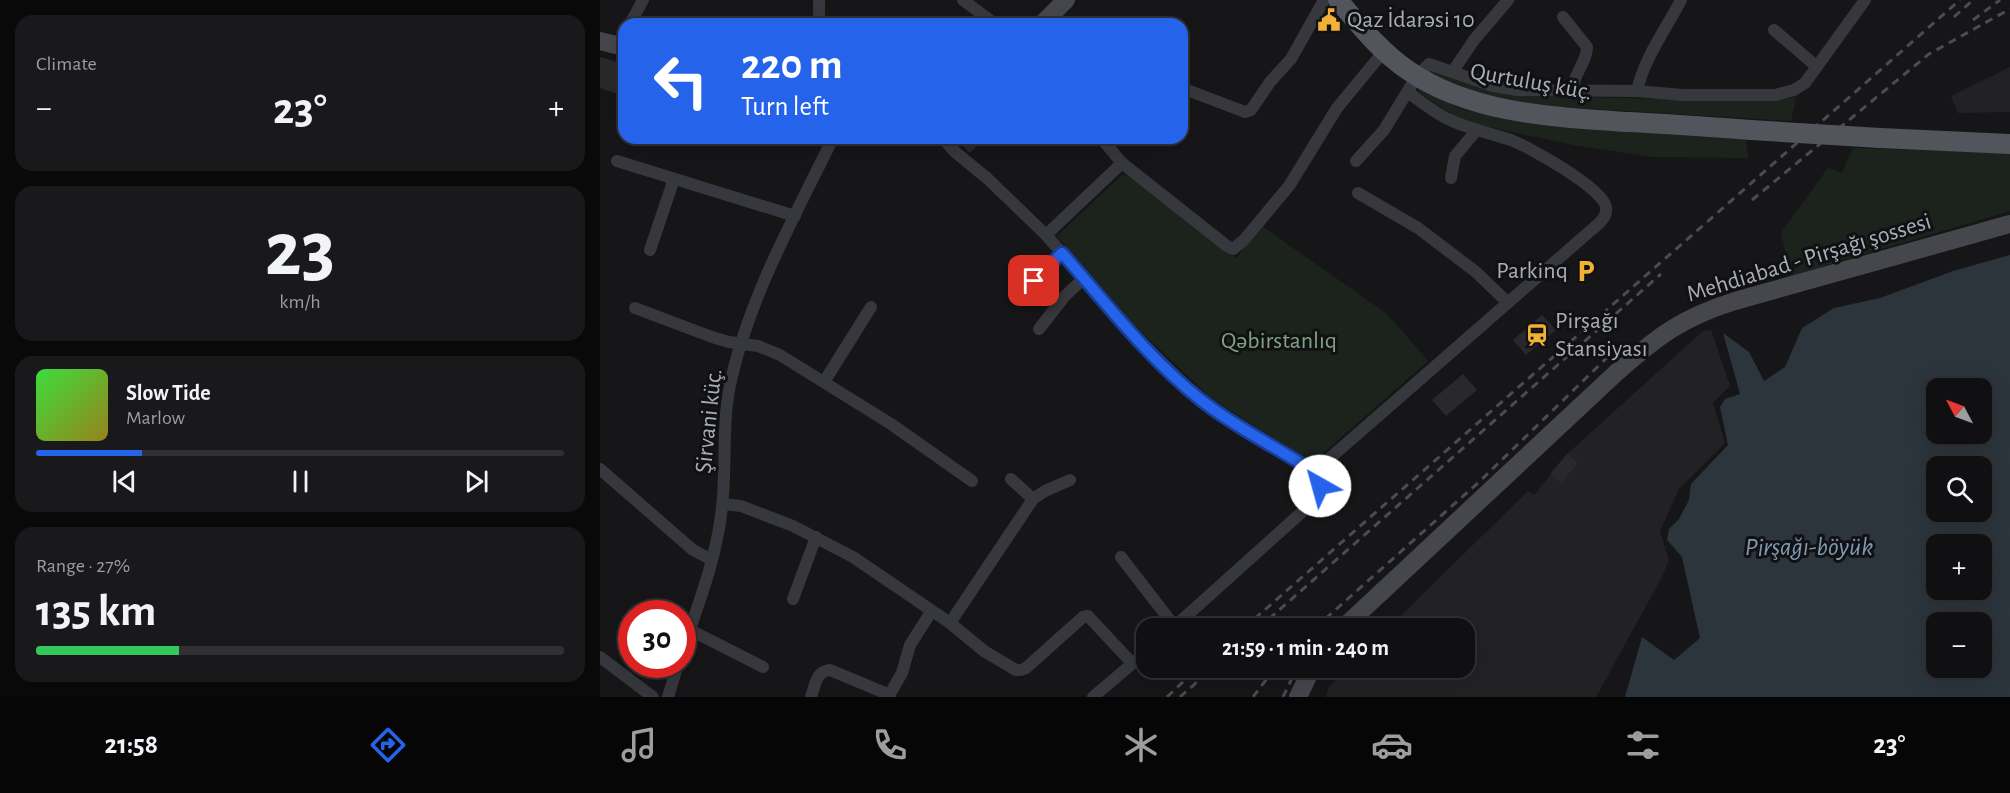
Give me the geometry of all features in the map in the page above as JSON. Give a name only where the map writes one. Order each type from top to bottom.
[{"type":"main road","points":[[1054,18],[1065,0]]},
{"type":"main road","name":"Qurtuluş küç.","points":[[1338,0],[1412,84],[1522,112],[1595,120],[2010,144]]},
{"type":"main road","points":[[600,41],[618,43]]},
{"type":"main road","name":"Mehdiabad - Pirşağı şossesi","points":[[1354,618],[1616,373],[1679,323],[1734,301],[2010,224]]},
{"type":"main road","points":[[1298,697],[1307,678]]},
{"type":"street","points":[[633,18],[643,0]]},
{"type":"street","points":[[819,0],[819,18]]},
{"type":"street","points":[[963,0],[987,18]]},
{"type":"street","points":[[1188,90],[1245,112],[1251,110],[1270,82],[1291,59],[1324,0]]},
{"type":"street","points":[[1453,71],[1474,40],[1508,0]]},
{"type":"street","points":[[1637,91],[1646,63],[1681,0]]},
{"type":"street","points":[[1356,161],[1384,130],[1412,84],[1429,64],[1493,86],[1518,90],[1637,91],[1683,96],[1775,95],[1794,90],[1805,82],[1865,0]]},
{"type":"street","points":[[1563,17],[1587,46],[1587,53],[1573,79],[1572,90]]},
{"type":"street","points":[[1774,30],[1816,66]]},
{"type":"street","points":[[1106,144],[1122,163],[1233,249],[1238,246],[1293,180],[1347,94],[1384,51]]},
{"type":"street","points":[[1314,472],[1604,218],[1606,205],[1588,185],[1522,145],[1449,120],[1412,84]]},
{"type":"street","points":[[1451,178],[1455,156],[1476,131]]},
{"type":"street","name":"Şirvani küç.","points":[[696,611],[712,560],[723,504],[727,396],[741,344],[764,279],[830,144]]},
{"type":"street","points":[[948,144],[1046,235],[1140,341],[1199,399],[1314,472],[1320,486],[1316,496],[1302,512],[1185,618]]},
{"type":"street","points":[[617,161],[795,216]]},
{"type":"street","points":[[1046,235],[1122,163]]},
{"type":"street","points":[[650,250],[674,179]]},
{"type":"street","points":[[1358,193],[1419,228],[1476,272],[1508,303]]},
{"type":"street","points":[[1020,294],[1062,253]]},
{"type":"street","points":[[1039,329],[1064,297],[1084,278]]},
{"type":"street","points":[[824,382],[871,307]]},
{"type":"street","points":[[635,308],[712,337],[758,346],[780,355],[891,424],[972,482]]},
{"type":"street","points":[[600,469],[693,550],[712,560]]},
{"type":"street","points":[[1011,479],[1033,499]]},
{"type":"street","points":[[950,623],[1033,499],[1070,480]]},
{"type":"street","points":[[723,504],[741,506],[816,537],[853,557],[950,623],[984,651],[1016,670],[1021,670],[1083,617],[1088,616],[1132,663]]},
{"type":"street","points":[[792,599],[816,537]]},
{"type":"street","points":[[1121,558],[1166,618]]},
{"type":"street","points":[[811,697],[820,674],[824,670],[830,670],[889,696],[902,673],[910,645],[932,612]]},
{"type":"street","points":[[696,633],[763,667]]},
{"type":"street","points":[[600,657],[653,697]]},
{"type":"street","points":[[1093,697],[1136,660]]},
{"type":"street","points":[[668,697],[674,678]]},
{"type":"shaded area","points":[[2010,67],[2010,112],[1958,113],[1951,96]]},
{"type":"shaded area","points":[[1711,330],[1730,386],[1713,403],[1725,443],[1679,489],[1660,531],[1669,560],[1661,579],[1596,697],[1326,697],[1328,688],[1338,678],[1475,678],[1475,618],[1398,618],[1528,491],[1534,495],[1567,454],[1703,331]]},
{"type":"green space","points":[[1432,68],[1539,96],[1695,100],[1796,98],[1791,121],[1543,106],[1498,98],[1470,90],[1428,73]]},
{"type":"green space","points":[[1419,88],[1461,109],[1539,125],[1746,140],[1748,158],[1653,157],[1579,146],[1478,125],[1455,116],[1418,92]]},
{"type":"green space","points":[[1853,148],[2010,153],[2010,211],[1791,276],[1781,233],[1828,168],[1842,173]]},
{"type":"green space","name":"Qəbirstanlıq","points":[[1122,175],[1131,176],[1236,258],[1262,226],[1387,314],[1428,361],[1312,463],[1211,398],[1132,323],[1057,236]]},
{"type":"water","name":"Pirşağı-böyük","points":[[2010,255],[2010,697],[1625,697],[1642,637],[1674,660],[1700,638],[1682,557],[1667,540],[1669,529],[1679,519],[1689,500],[1691,484],[1728,445],[1720,407],[1725,399],[1740,394],[1723,333],[1749,352],[1764,381],[1785,367],[1802,328],[1834,308],[1880,298],[1953,271]]},
{"type":"building","points":[[600,57],[618,62],[618,94],[600,88]]},
{"type":"building","points":[[960,144],[978,144],[970,153]]},
{"type":"building","points":[[1542,315],[1556,330],[1526,355],[1513,340]]},
{"type":"building","points":[[1463,374],[1477,390],[1446,416],[1432,400]]},
{"type":"building","points":[[1567,454],[1578,463],[1561,483],[1550,474]]},
{"type":"railway","points":[[1255,618],[1960,0]]},
{"type":"railway","points":[[1954,17],[1973,0]]},
{"type":"railway","points":[[1973,20],[2000,0]]},
{"type":"railway","points":[[1752,200],[1929,54],[2010,9]]},
{"type":"railway","points":[[1270,618],[1661,274]]},
{"type":"railway","points":[[1326,618],[1479,482],[1620,345]]},
{"type":"railway","points":[[1180,697],[1202,678]]},
{"type":"railway","points":[[1253,697],[1267,678]]},
{"type":"railway","points":[[1283,697],[1292,678]]},
{"type":"railway","points":[[1167,697],[1184,681]]},
{"type":"place","name":"Qaz İdarəsi 10","points":[[1329,20]]},
{"type":"place","name":"Parkinq","points":[[1586,271]]},
{"type":"place","name":"Pirşağı Stansiyası","points":[[1537,335]]},
{"type":"route","points":[[1034,281],[1062,253],[1140,341],[1199,399],[1314,472],[1320,486]]}]
